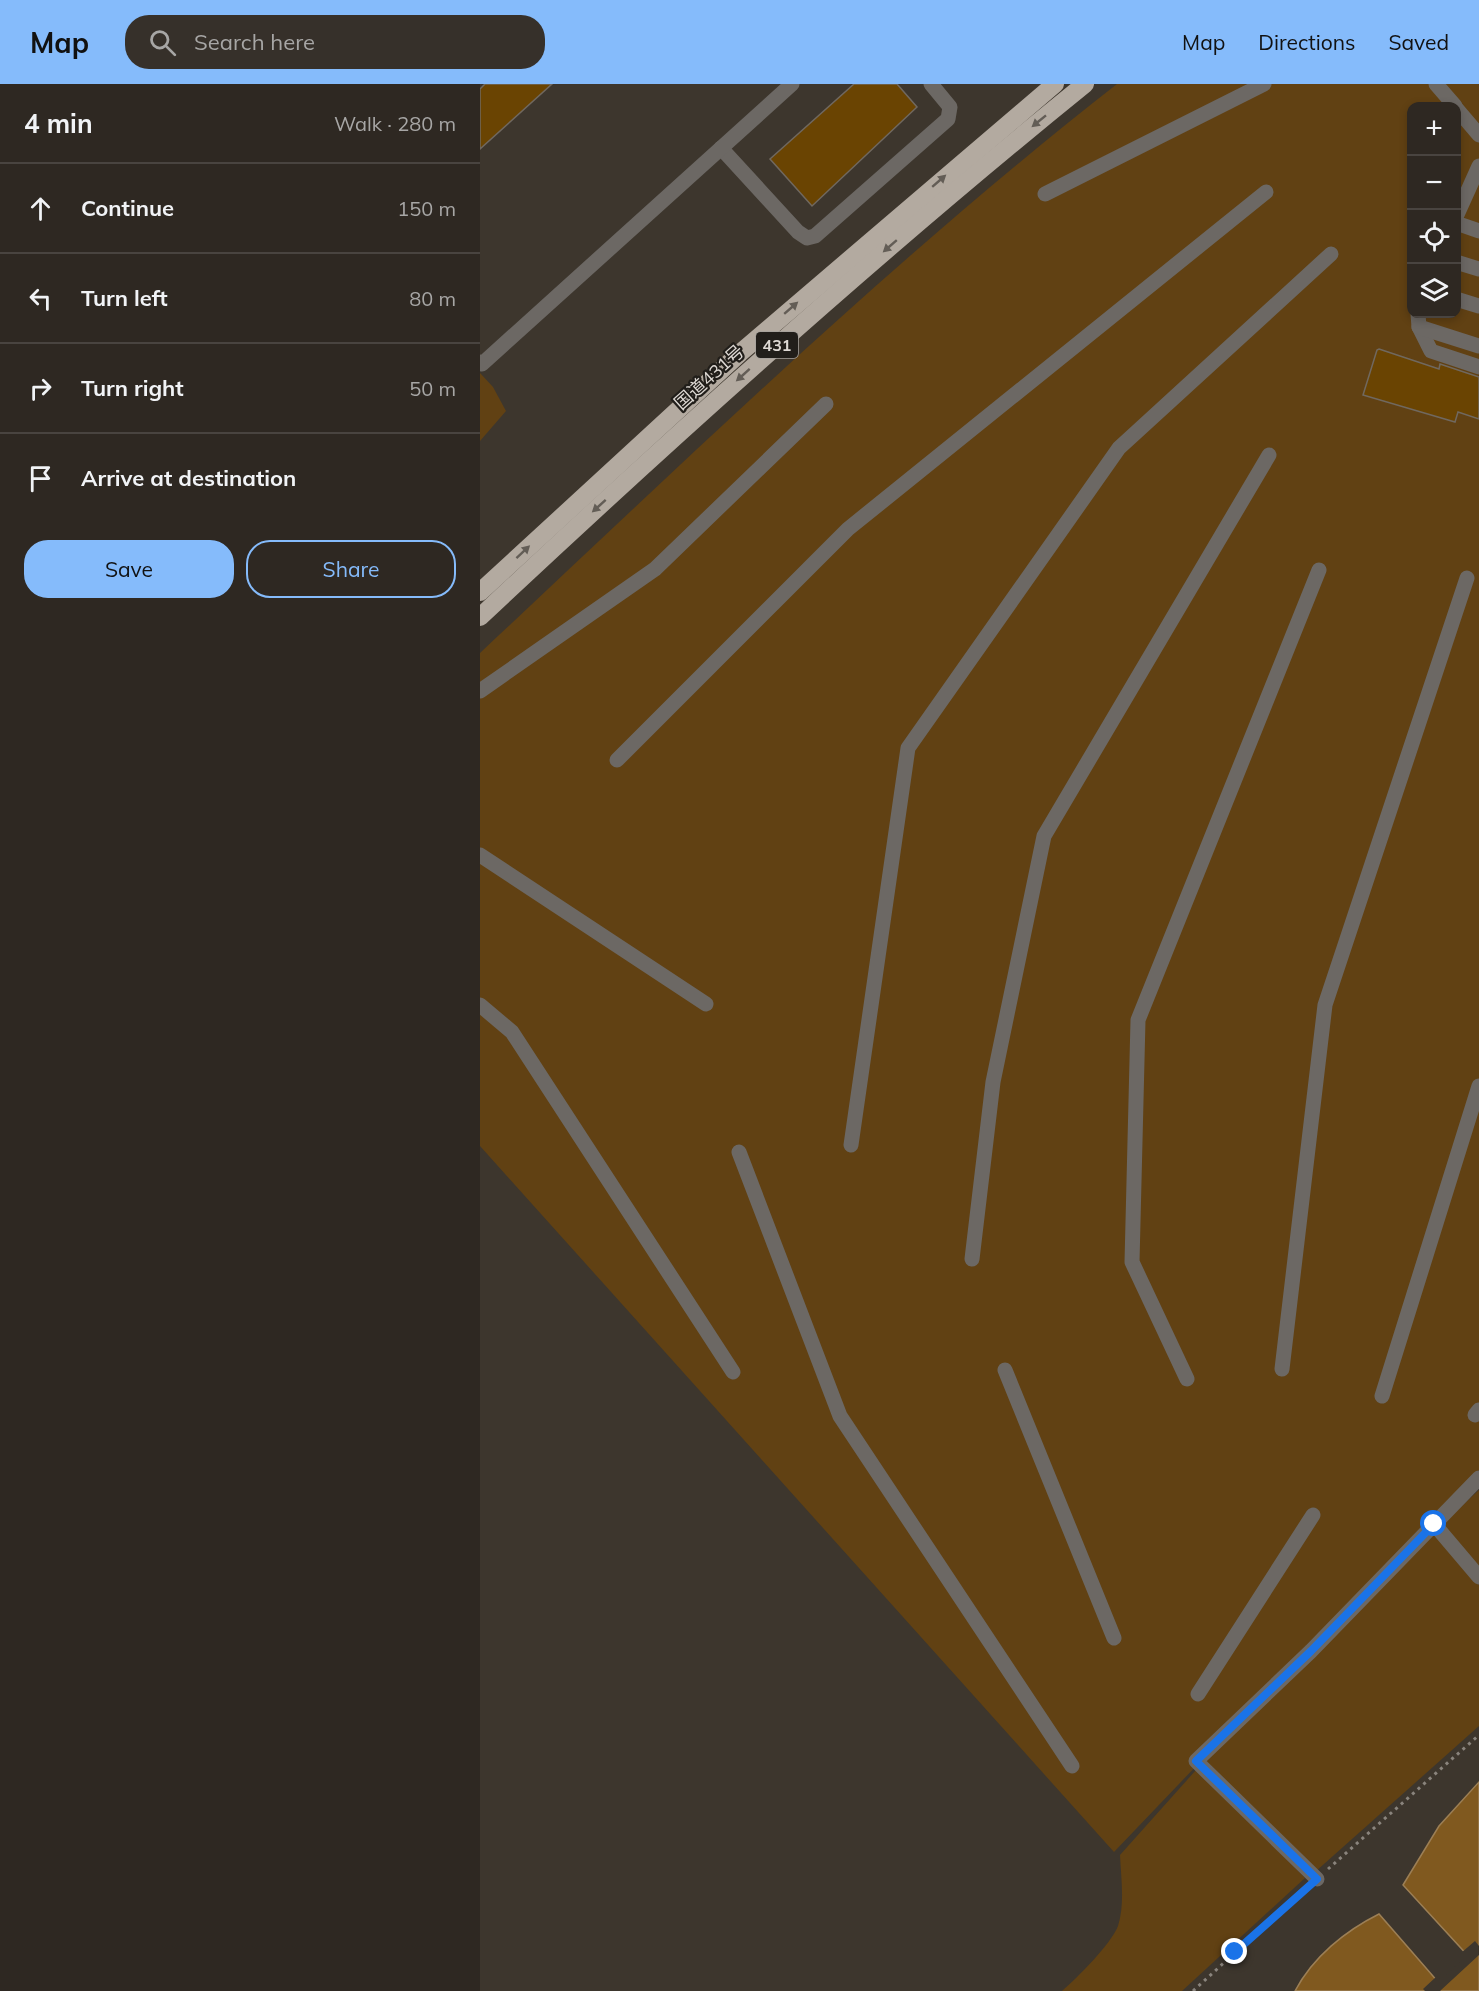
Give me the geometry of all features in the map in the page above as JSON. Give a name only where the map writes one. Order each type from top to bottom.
[{"type":"highway","name":"国道431号","points":[[480,592],[740,353],[1055,84]]},
{"type":"highway","name":"国道431号","points":[[480,617],[755,363],[976,172],[1085,84]]},
{"type":"street","points":[[480,362],[482,364],[792,84]]},
{"type":"street","points":[[721,148],[798,232],[807,238],[815,236],[948,119],[950,107],[931,84]]},
{"type":"street","points":[[1045,194],[1264,84]]},
{"type":"street","points":[[1436,84],[1452,102]]},
{"type":"street","points":[[1461,113],[1479,135]]},
{"type":"street","points":[[1459,210],[1479,166]]},
{"type":"street","points":[[617,760],[848,529],[1266,192]]},
{"type":"street","points":[[1461,225],[1479,231]]},
{"type":"street","points":[[851,1145],[908,748],[1119,448],[1331,254]]},
{"type":"street","points":[[1461,264],[1479,269]]},
{"type":"street","points":[[1461,301],[1479,306]]},
{"type":"street","points":[[1419,320],[1479,346]]},
{"type":"street","points":[[1419,320],[1431,351],[1479,367]]},
{"type":"street","points":[[480,691],[655,569],[826,404]]},
{"type":"street","points":[[972,1259],[993,1082],[1044,836],[1269,455]]},
{"type":"street","points":[[1187,1379],[1132,1262],[1138,1020],[1318,570]]},
{"type":"street","points":[[1282,1369],[1325,1005],[1467,578]]},
{"type":"street","points":[[480,855],[706,1004]]},
{"type":"street","points":[[480,1005],[512,1032],[733,1372]]},
{"type":"street","points":[[1383,1396],[1479,1086]]},
{"type":"street","points":[[739,1152],[840,1416],[1072,1766]]},
{"type":"street","points":[[1005,1370],[1114,1638]]},
{"type":"street","points":[[1317,1879],[1196,1761],[1311,1651],[1479,1478]]},
{"type":"street","points":[[1197,1694],[1313,1515]]},
{"type":"street","points":[[1434,1524],[1479,1577]]},
{"type":"path","points":[[1193,1991],[1479,1735]]},
{"type":"shaded area","points":[[1117,84],[1479,84],[1479,1470],[1114,1852],[480,1146],[480,653],[792,361],[952,219]]},
{"type":"shaded area","points":[[480,373],[493,387],[506,411],[480,441]]},
{"type":"shaded area","points":[[1479,1490],[1479,1570],[1442,1524]]},
{"type":"shaded area","points":[[1432,1535],[1441,1540],[1479,1585],[1479,1726],[1315,1872],[1206,1761]]},
{"type":"shaded area","points":[[1196,1770],[1200,1770],[1305,1878],[1182,1991],[1062,1991],[1101,1951],[1118,1926],[1122,1900],[1120,1855]]},
{"type":"shaded area","points":[[1479,1782],[1479,1991],[1295,1991],[1311,1967],[1331,1946],[1354,1928],[1379,1914],[1439,1983],[1470,1958],[1403,1885],[1439,1826]]},
{"type":"pier","points":[[1475,1941],[1479,1946],[1479,1955],[1440,1991],[1423,1989],[1437,1976],[1440,1979],[1466,1958],[1461,1953]]},
{"type":"building","points":[[485,84],[552,84],[480,149],[480,89]]},
{"type":"building","points":[[854,84],[897,84],[917,107],[812,206],[770,159]]},
{"type":"building","points":[[1379,349],[1439,369],[1440,364],[1479,377],[1479,419],[1458,412],[1455,422],[1363,395]]},
{"type":"route","points":[[1235,1952],[1317,1879],[1196,1761],[1311,1651],[1370,1591],[1381,1576],[1434,1524]]}]
